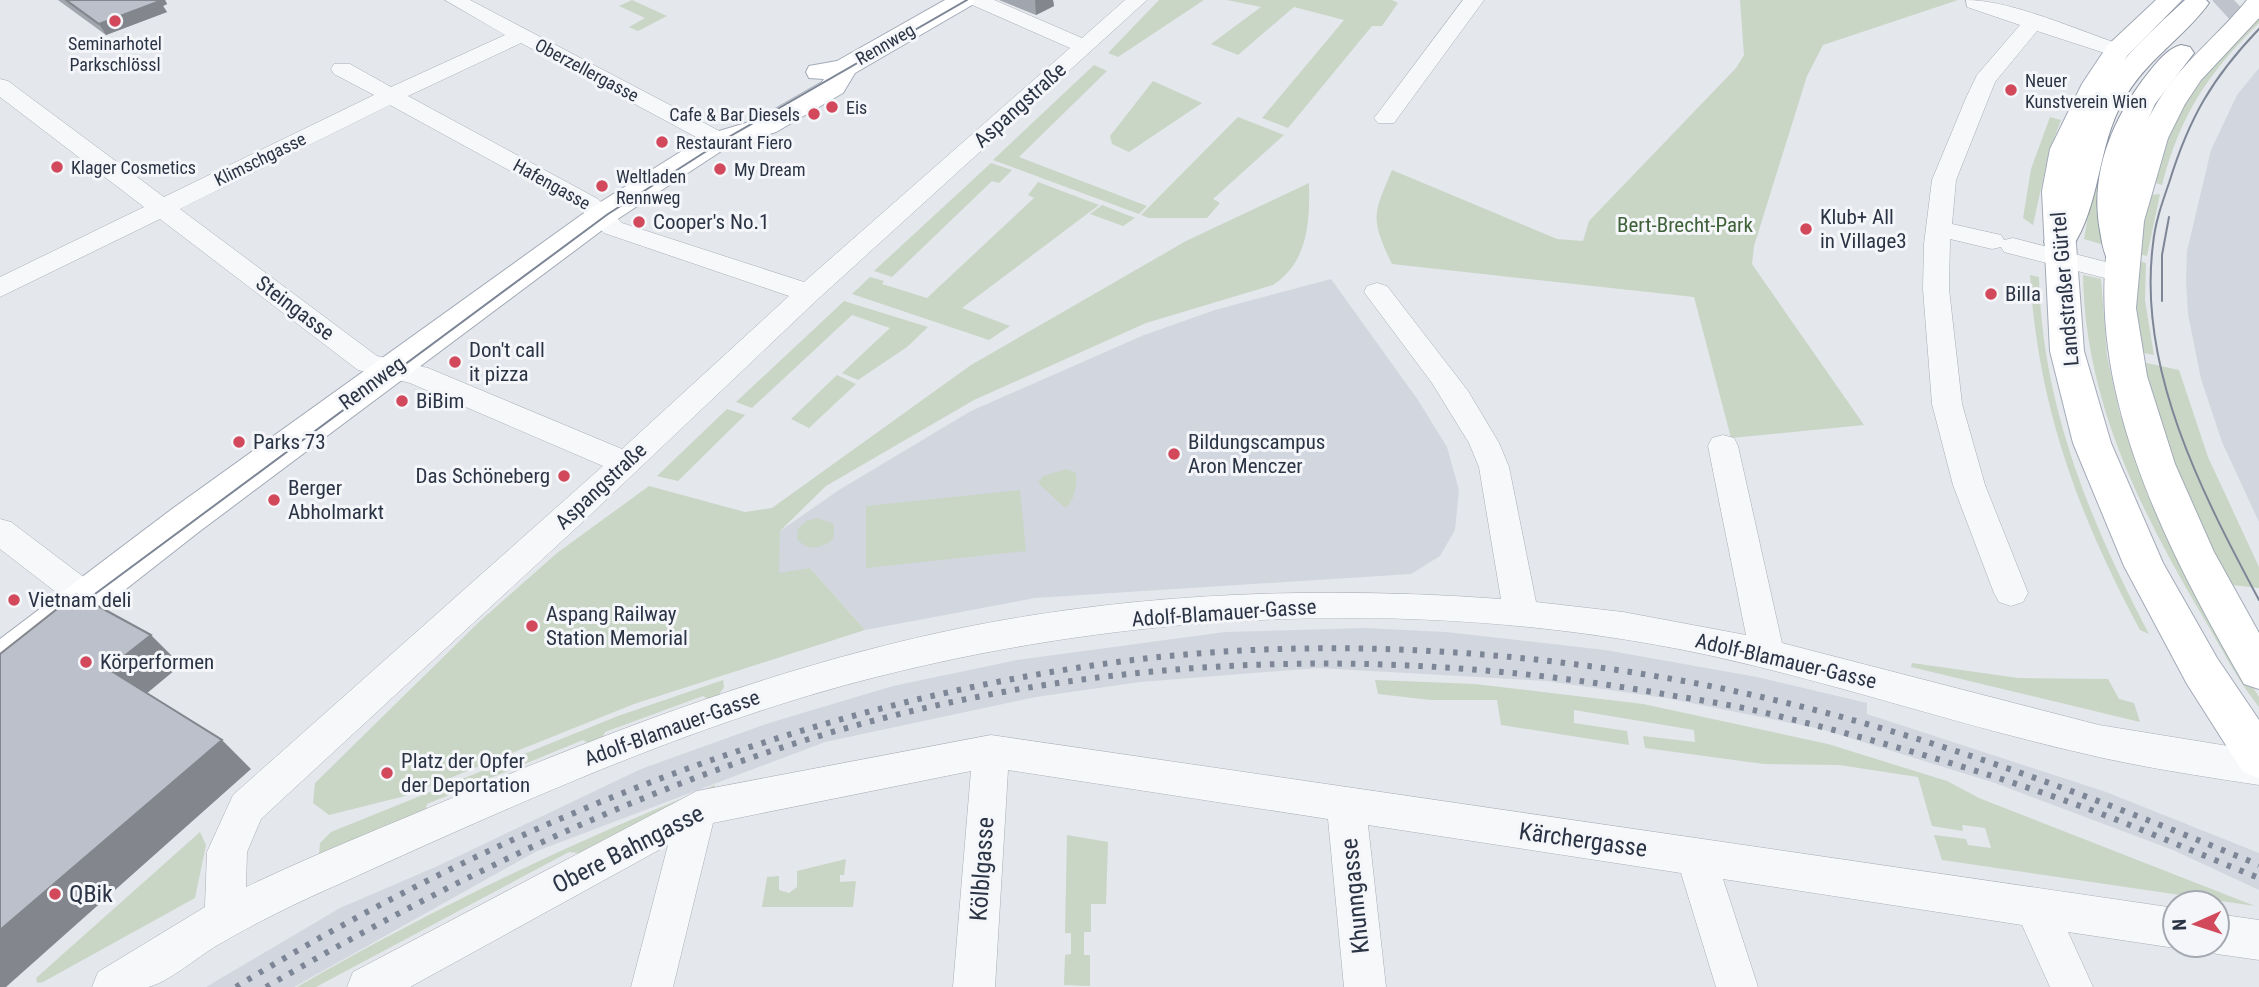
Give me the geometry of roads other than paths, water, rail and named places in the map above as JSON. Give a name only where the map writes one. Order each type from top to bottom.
[{"type":"main road","name":"Rennweg","points":[[0,663],[88,594],[602,215],[719,140],[751,132],[788,114],[833,87],[844,68],[963,0]]},
{"type":"main road","points":[[2120,265],[2145,163],[2165,113],[2199,63],[2259,1]]},
{"type":"main road","points":[[2196,5],[2132,123],[2113,185],[2112,207],[2120,265],[2121,333],[2152,450],[2178,515],[2255,665]]},
{"type":"main road","points":[[2061,251],[2072,221],[2077,192],[2100,117],[2117,88],[2154,43],[2196,5]]},
{"type":"main road","name":"Landstraßer Gürtel","points":[[2196,5],[2117,51],[2095,84],[2065,149],[2057,191],[2067,351],[2092,443],[2144,566],[2202,671],[2259,758]]},
{"type":"street","name":"Oberzellergasse","points":[[455,0],[719,140]]},
{"type":"street","points":[[976,0],[1086,47]]},
{"type":"street","name":"Aspangstraße","points":[[225,918],[226,852],[247,807],[626,463],[808,293],[1137,0]]},
{"type":"street","points":[[1386,118],[1474,0]]},
{"type":"street","points":[[1974,3],[2117,51]]},
{"type":"street","points":[[2011,593],[1969,485],[1947,404],[1936,289],[1938,228],[1944,180],[1985,80],[2034,22]]},
{"type":"street","name":"Klimschgasse","points":[[0,288],[390,96],[522,36]]},
{"type":"street","name":"Hafengasse","points":[[342,69],[589,204],[613,228],[808,293]]},
{"type":"street","name":"Steingasse","points":[[0,86],[368,363],[418,375],[626,463]]},
{"type":"street","points":[[1938,228],[2003,244],[2061,251],[2120,265]]},
{"type":"street","points":[[1377,292],[1470,419],[1485,445],[1494,467],[1521,615]]},
{"type":"street","points":[[1723,446],[1767,654]]},
{"type":"street","points":[[0,531],[74,587],[88,594]]},
{"type":"street","name":"Adolf-Blamauer-Gasse","points":[[225,918],[600,752],[739,702],[876,662],[1015,632],[1167,614],[1270,607],[1398,606],[1626,626],[1767,654],[2161,755],[2259,768]]},
{"type":"street","name":"Kärchergasse","points":[[991,751],[2161,926]]},
{"type":"street","name":"Obere Bahngasse","points":[[368,987],[697,809],[991,751]]},
{"type":"street","name":"Kölblgasse","points":[[974,987],[991,751]]},
{"type":"street","name":"Khunngasse","points":[[1346,804],[1365,987]]},
{"type":"street","points":[[652,987],[697,809]]},
{"type":"street","points":[[1696,857],[1737,987]]},
{"type":"street","points":[[2035,907],[2072,987]]},
{"type":"street","points":[[113,987],[225,918]]},
{"type":"street","points":[[2231,935],[2259,940]]},
{"type":"tunnel","points":[[2222,11],[2234,0]]},
{"type":"tram line","points":[[72,611],[608,214],[727,138],[967,0]]},
{"type":"tram line","points":[[2259,29],[2215,82],[2185,138],[2155,228],[2151,291],[2155,337],[2164,383],[2179,429],[2216,517],[2259,600]]},
{"type":"tram line","points":[[2162,301],[2162,255],[2169,217]]},
{"type":"railway","points":[[236,987],[341,926],[448,870],[558,820],[671,775],[786,736],[902,703],[1021,677],[1141,659],[1271,649],[1336,648],[1467,653],[1597,667],[1738,692],[1815,710],[1965,754],[2113,807],[2259,865]]},
{"type":"railway","points":[[266,987],[397,914],[530,848],[598,817],[738,762],[809,739],[914,711],[1020,689],[1128,674],[1236,666],[1345,664],[1453,668],[1561,678],[1751,709],[1888,745],[2012,782],[2094,811],[2259,878]]},
{"type":"place","name":"Seminarhotel Parkschlössl","points":[[115,21]]},
{"type":"place","name":"Neuer Kunstverein Wien","points":[[2011,90]]},
{"type":"place","name":"Eis","points":[[832,107]]},
{"type":"place","name":"Cafe & Bar Diesels","points":[[814,114]]},
{"type":"place","name":"Restaurant Fiero","points":[[662,142]]},
{"type":"place","name":"Klager Cosmetics","points":[[57,167]]},
{"type":"place","name":"My Dream","points":[[720,169]]},
{"type":"place","name":"Weltladen Rennweg","points":[[602,186]]},
{"type":"place","name":"Cooper's No.1","points":[[639,222]]},
{"type":"place","name":"Klub+ All in Village3","points":[[1806,229]]},
{"type":"place","name":"Billa","points":[[1991,294]]},
{"type":"place","name":"Don't call it pizza","points":[[455,362]]},
{"type":"place","name":"BiBim","points":[[402,401]]},
{"type":"place","name":"Parks 73","points":[[239,442]]},
{"type":"place","name":"Bildungscampus Aron Menczer","points":[[1174,454]]},
{"type":"place","name":"Das Schöneberg","points":[[564,476]]},
{"type":"place","name":"Berger Abholmarkt","points":[[274,500]]},
{"type":"place","name":"Vietnam deli","points":[[14,600]]},
{"type":"place","name":"Aspang Railway Station Memorial","points":[[532,626]]},
{"type":"place","name":"Körperformen","points":[[86,662]]},
{"type":"place","name":"Platz der Opfer der Deportation","points":[[387,773]]},
{"type":"place","name":"QBik","points":[[55,894]]},
{"type":"park label","name":"Bert-Brecht-Park","points":[[1685,225]]}]
